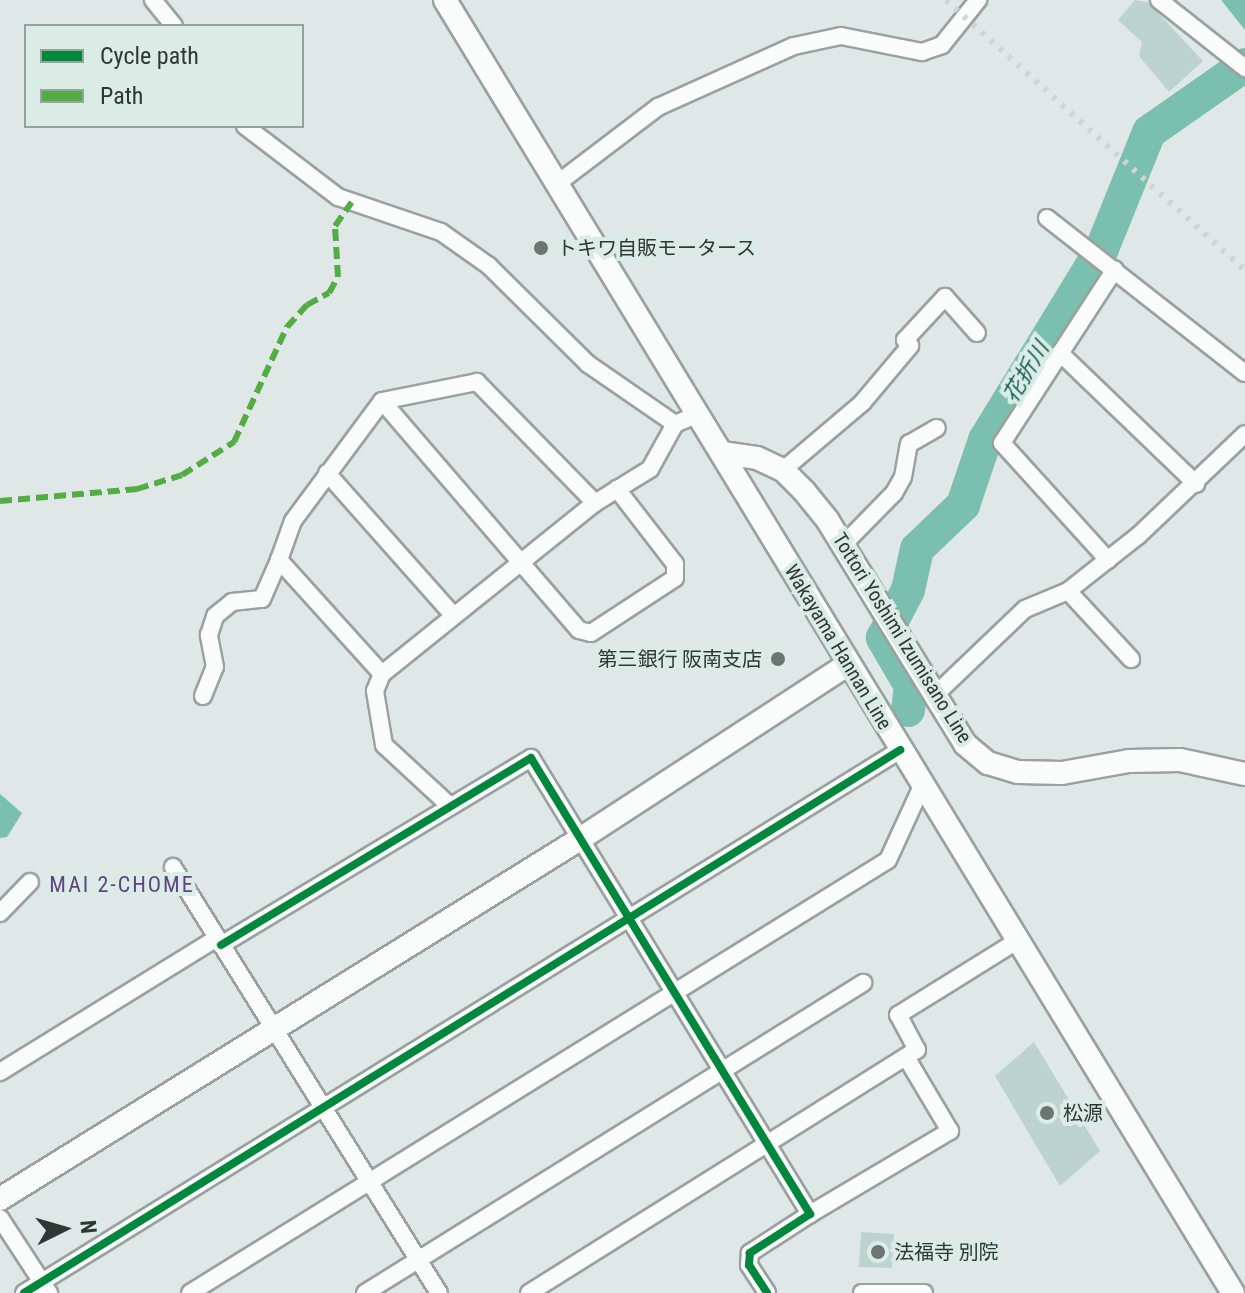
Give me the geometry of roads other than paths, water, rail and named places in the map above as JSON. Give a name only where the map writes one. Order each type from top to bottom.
[{"type":"main road","name":"Wakayama Hannan Line","points":[[445,0],[722,453],[847,665],[1233,1293]]},
{"type":"main road","points":[[722,453],[757,458],[783,470]]},
{"type":"main road","name":"Tottori Yoshimi Izumisano Line","points":[[783,470],[843,545],[965,744],[988,763],[1018,772],[1062,773],[1129,761],[1180,760],[1245,774]]},
{"type":"main road","points":[[0,1199],[272,1027],[580,839],[847,665]]},
{"type":"street","points":[[153,0],[172,24]]},
{"type":"street","points":[[558,183],[658,107],[794,46],[841,36],[922,52],[942,45],[978,0]]},
{"type":"street","points":[[1159,0],[1245,68]]},
{"type":"street","points":[[248,128],[338,197],[441,232],[489,266],[588,364],[675,424]]},
{"type":"street","points":[[1047,218],[1245,373]]},
{"type":"street","points":[[1108,560],[1002,443],[1115,269]]},
{"type":"street","points":[[783,470],[862,403],[910,346],[905,340],[945,297],[977,333]]},
{"type":"street","points":[[1060,353],[1196,484]]},
{"type":"street","points":[[203,696],[215,667],[209,635],[215,616],[232,602],[262,599],[293,521],[382,401],[477,382],[595,503]]},
{"type":"street","points":[[382,401],[579,630],[591,633],[675,578],[675,564],[617,489]]},
{"type":"street","points":[[450,806],[384,745],[375,691],[382,674],[595,503],[650,469],[675,424],[698,414]]},
{"type":"street","points":[[843,545],[894,493],[903,477],[909,444],[937,428]]},
{"type":"street","points":[[936,694],[1025,609],[1068,591],[1108,560],[1196,484],[1245,434]]},
{"type":"street","points":[[327,473],[454,616]]},
{"type":"street","points":[[279,560],[382,674]]},
{"type":"street","points":[[1068,591],[1131,659]]},
{"type":"street","points":[[24,1293],[45,1287],[323,1108],[900,750]]},
{"type":"street","points":[[0,1072],[531,758],[810,1214]]},
{"type":"street","points":[[190,1293],[672,990],[888,860],[922,786]]},
{"type":"street","points":[[173,867],[439,1293]]},
{"type":"street","points":[[0,913],[30,882]]},
{"type":"street","points":[[529,1293],[917,1050],[898,1015],[1017,941]]},
{"type":"street","points":[[365,1293],[863,983]]},
{"type":"street","points":[[767,1293],[749,1265],[750,1253],[950,1131],[906,1057]]},
{"type":"street","points":[[0,1218],[45,1287]]},
{"type":"street","points":[[862,1293],[924,1293]]},
{"type":"waterway","name":"花折川","points":[[908,710],[911,686],[883,638],[908,590],[917,549],[963,505],[985,440],[1101,251],[1149,132],[1245,65]]},
{"type":"railway","points":[[946,0],[1245,270]]},
{"type":"place","name":"トキワ自販モータース","points":[[541,248]]},
{"type":"place","name":"第三銀行 阪南支店","points":[[778,659]]},
{"type":"place","name":"松源","points":[[1047,1113]]},
{"type":"place","name":"法福寺 別院","points":[[878,1252]]},
{"type":"district","name":"MAI 2-CHOME","points":[[122,885]]}]
